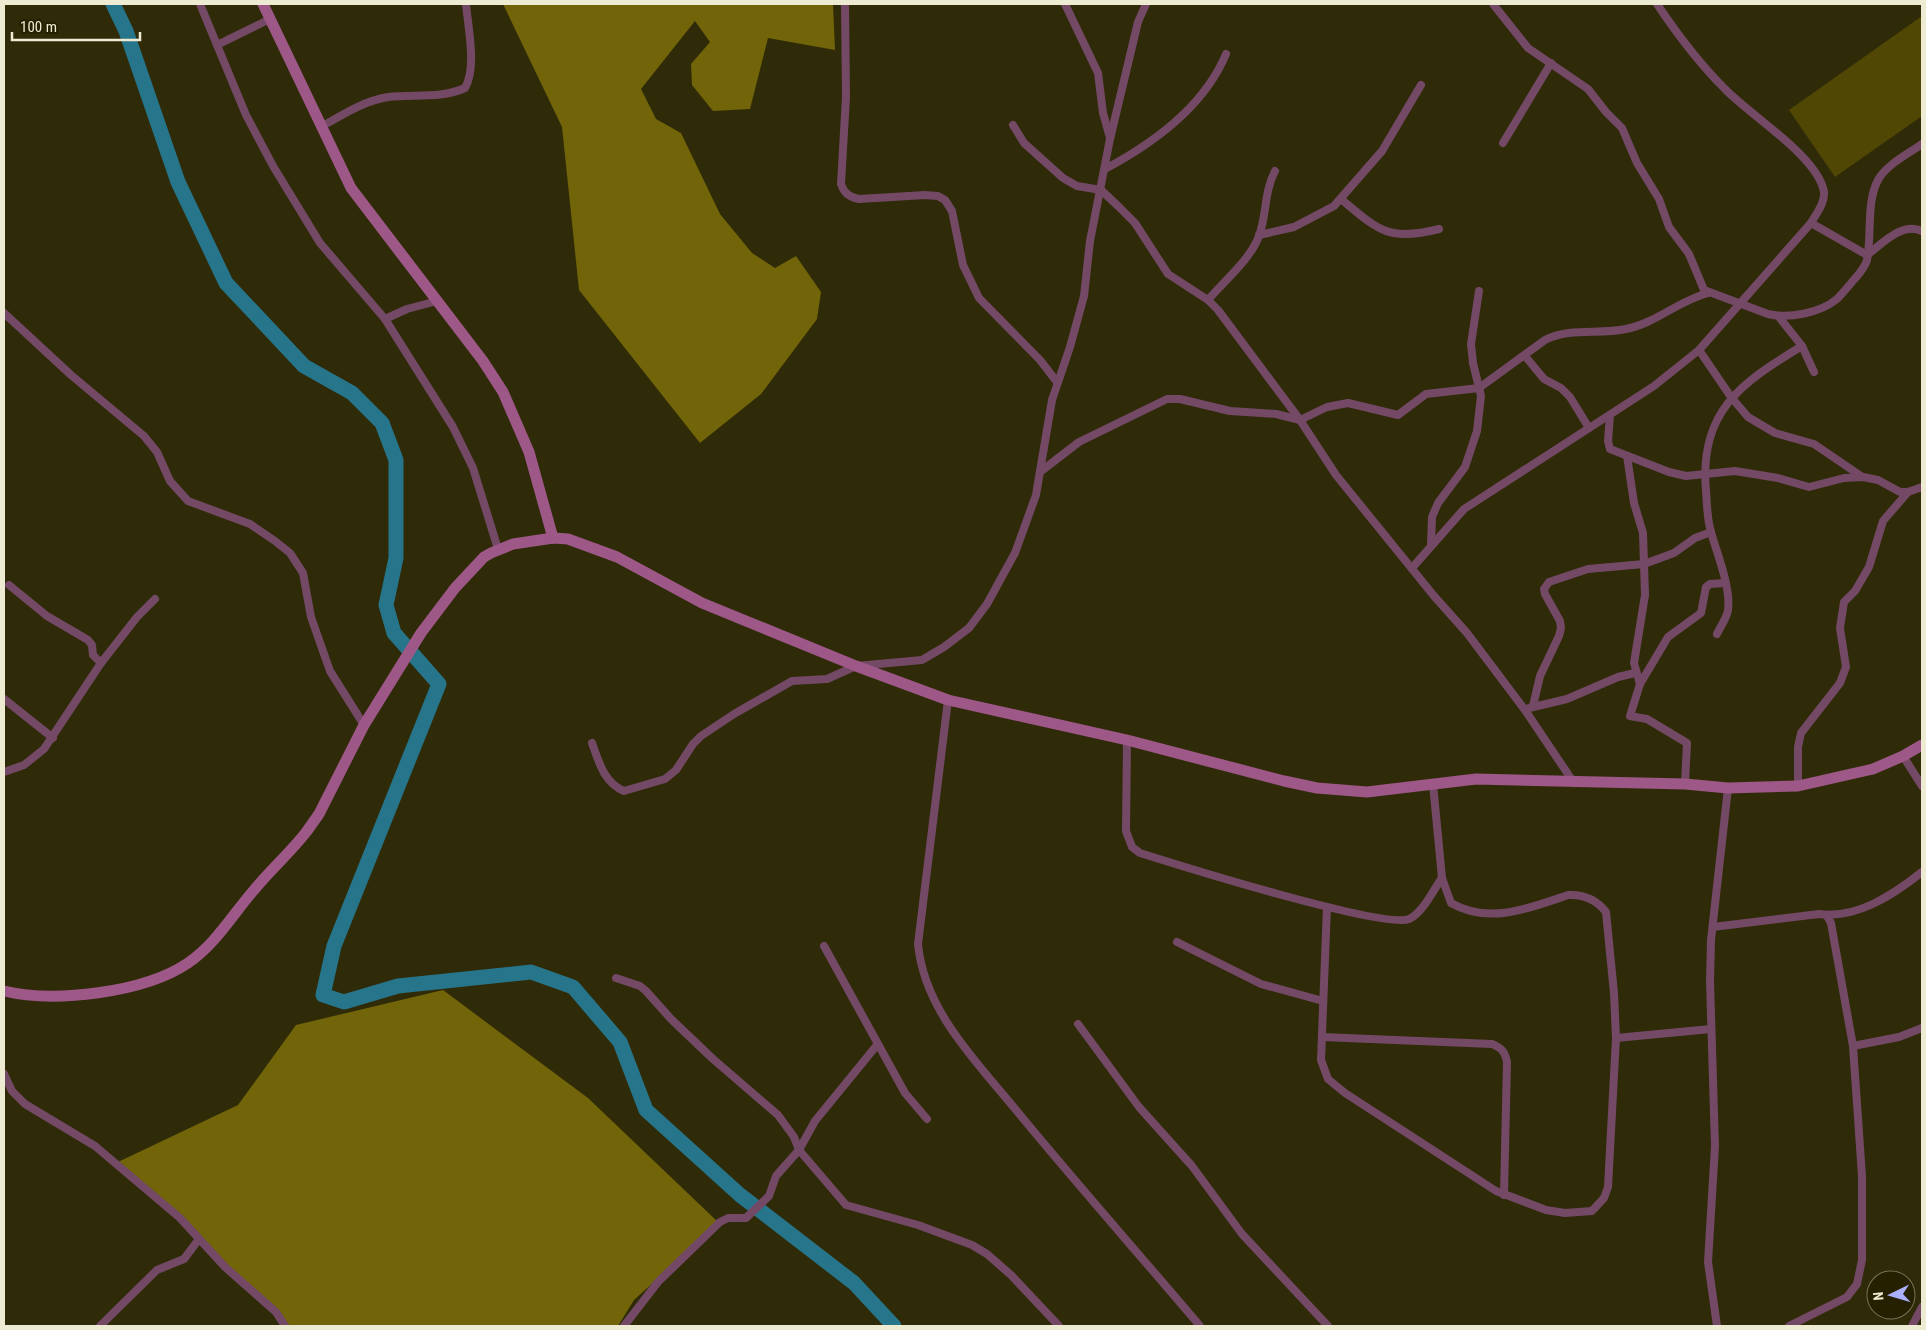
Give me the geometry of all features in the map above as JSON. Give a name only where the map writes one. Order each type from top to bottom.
[{"type":"street","points":[[200,4],[246,115],[273,166],[320,243],[385,319],[433,393],[473,468],[498,549]]},
{"type":"street","points":[[264,4],[321,127],[359,200],[483,361],[503,392],[529,452],[552,538]]},
{"type":"street","points":[[321,127],[348,111],[387,97],[446,94],[465,88],[470,80],[471,65],[466,4]]},
{"type":"street","points":[[845,4],[846,83],[841,184],[843,190],[848,196],[859,199],[925,195],[938,196],[945,200],[952,211],[963,265],[979,298],[1040,360],[1057,382]]},
{"type":"street","points":[[1065,4],[1098,73],[1103,113],[1110,139]]},
{"type":"street","points":[[592,743],[602,770],[610,781],[624,791],[636,789],[671,775],[700,736],[792,680],[827,679],[856,666],[922,660],[944,648],[969,628],[987,604],[1015,552],[1034,502],[1048,417],[1084,296],[1090,241],[1110,139],[1138,22],[1146,4]]},
{"type":"street","points":[[1493,4],[1523,43],[1588,89],[1606,112],[1622,128],[1634,158],[1659,199],[1669,227],[1689,254],[1702,288],[1708,293],[1779,317],[1802,346],[1814,372]]},
{"type":"street","points":[[1412,568],[1464,509],[1654,386],[1699,350],[1811,223],[1824,196],[1822,185],[1816,174],[1782,137],[1739,103],[1704,68],[1683,42],[1657,4]]},
{"type":"street","points":[[217,45],[270,19]]},
{"type":"street","points":[[1105,169],[1144,146],[1177,120],[1212,81],[1226,54]]},
{"type":"street","points":[[1503,143],[1551,63]]},
{"type":"street","points":[[1259,236],[1294,227],[1325,211],[1340,199],[1388,143],[1421,85]]},
{"type":"street","points":[[1013,125],[1024,143],[1063,178],[1077,186],[1101,190],[1135,223],[1168,274],[1208,300],[1227,321],[1300,420],[1336,475],[1467,633],[1525,710],[1574,782]]},
{"type":"street","points":[[1779,317],[1825,307],[1838,298],[1860,273],[1867,255],[1870,222],[1879,179],[1887,169],[1922,144]]},
{"type":"street","points":[[1208,300],[1246,257],[1259,236],[1266,192],[1275,171]]},
{"type":"street","points":[[1340,199],[1380,230],[1402,235],[1439,229]]},
{"type":"street","points":[[1811,223],[1867,255]]},
{"type":"street","points":[[1867,255],[1903,230],[1914,227],[1922,231]]},
{"type":"street","points":[[1431,545],[1430,524],[1438,503],[1460,476],[1469,458],[1477,431],[1480,405],[1479,388],[1471,344],[1479,291]]},
{"type":"street","points":[[1040,472],[1079,442],[1147,406],[1167,399],[1180,399],[1230,411],[1276,414],[1300,420],[1327,407],[1348,403],[1398,415],[1426,394],[1479,388],[1545,340],[1557,334],[1627,329],[1661,316],[1685,300],[1708,293]]},
{"type":"street","points":[[385,319],[407,309],[437,301]]},
{"type":"street","points":[[4,313],[71,375],[144,436],[157,452],[170,481],[188,501],[250,524],[275,540],[290,553],[303,572],[311,617],[330,671],[364,725]]},
{"type":"street","points":[[1717,634],[1728,610],[1720,556],[1710,532],[1705,459],[1710,439],[1731,397],[1745,384],[1802,346]]},
{"type":"street","points":[[1699,350],[1731,397],[1748,417],[1775,434],[1814,444],[1862,477]]},
{"type":"street","points":[[1525,356],[1544,379],[1564,390],[1589,428]]},
{"type":"street","points":[[1610,415],[1609,447],[1627,456],[1678,475],[1705,476],[1735,472],[1778,478],[1809,487],[1844,478],[1862,477],[1878,480],[1896,490],[1908,492],[1922,488]]},
{"type":"street","points":[[1627,456],[1635,508],[1642,528],[1645,595],[1634,657],[1635,673],[1640,684]]},
{"type":"street","points":[[1798,786],[1798,747],[1802,733],[1840,683],[1846,667],[1840,628],[1844,602],[1855,591],[1869,567],[1882,524],[1908,492]]},
{"type":"street","points":[[1533,706],[1540,676],[1561,628],[1560,621],[1545,594],[1546,585],[1554,580],[1588,569],[1644,564],[1674,554],[1695,538],[1710,532]]},
{"type":"street","points":[[4,991],[38,995],[86,993],[120,988],[161,978],[188,963],[216,936],[319,814],[364,725],[422,633],[455,588],[484,557],[498,549],[530,540],[568,539],[617,557],[702,603],[856,666],[948,700],[1127,740],[1317,788],[1367,792],[1476,778],[1686,784],[1728,788],[1798,786],[1873,769],[1903,756],[1922,745]]},
{"type":"street","points":[[1686,784],[1688,745],[1686,742],[1647,719],[1631,718],[1630,713],[1640,684],[1668,637],[1701,613],[1706,587],[1710,584],[1724,583]]},
{"type":"street","points":[[10,585],[47,616],[88,640],[92,645],[93,655],[101,663]]},
{"type":"street","points":[[4,772],[24,765],[53,738],[101,663],[137,617],[155,599]]},
{"type":"street","points":[[1525,710],[1533,706],[1567,699],[1618,677],[1635,673]]},
{"type":"street","points":[[4,699],[53,738]]},
{"type":"street","points":[[948,700],[918,944],[919,962],[926,982],[946,1021],[980,1070],[1200,1326]]},
{"type":"street","points":[[1127,740],[1126,831],[1129,843],[1136,850],[1177,865],[1327,907],[1405,920],[1417,914],[1442,878]]},
{"type":"street","points":[[1903,756],[1922,786]]},
{"type":"street","points":[[1327,907],[1321,1066],[1328,1079],[1365,1107],[1504,1195],[1565,1214],[1583,1214],[1592,1211],[1604,1198],[1608,1187],[1616,1038],[1609,922],[1606,912],[1601,905],[1585,896],[1568,895],[1513,913],[1492,914],[1464,909],[1451,903],[1442,878],[1433,784]]},
{"type":"street","points":[[1717,1326],[1708,1262],[1715,1146],[1710,981],[1713,927],[1728,788]]},
{"type":"street","points":[[1713,927],[1818,914],[1827,916],[1875,903],[1922,872]]},
{"type":"street","points":[[1789,1326],[1804,1323],[1847,1297],[1857,1284],[1864,1244],[1853,1046],[1831,924],[1827,916]]},
{"type":"street","points":[[1177,942],[1261,984],[1323,1001]]},
{"type":"street","points":[[824,946],[905,1094],[927,1119]]},
{"type":"street","points":[[616,978],[640,986],[646,991],[671,1019],[713,1059],[778,1115],[794,1137],[799,1150],[846,1205],[918,1225],[972,1245],[987,1254],[1011,1275],[1059,1326]]},
{"type":"street","points":[[1078,1024],[1139,1107],[1192,1166],[1242,1234],[1328,1326]]},
{"type":"street","points":[[1853,1046],[1899,1037],[1922,1028]]},
{"type":"street","points":[[1616,1038],[1711,1029]]},
{"type":"street","points":[[1322,1037],[1492,1044],[1500,1046],[1505,1052],[1507,1062],[1504,1195]]},
{"type":"street","points":[[624,1326],[658,1282],[720,1222],[728,1218],[746,1218],[769,1196],[776,1176],[799,1150],[815,1121],[877,1045]]},
{"type":"street","points":[[4,1074],[18,1098],[95,1146],[180,1218],[225,1267],[276,1312],[285,1326]]},
{"type":"street","points":[[100,1326],[157,1270],[184,1259],[199,1239]]},
{"type":"street","points":[[1912,1326],[1922,1307]]},
{"type":"shaded area","points":[[503,4],[833,4],[835,50],[768,38],[750,109],[713,111],[692,85],[691,64],[710,42],[695,21],[641,89],[656,119],[681,133],[720,214],[752,253],[775,268],[796,256],[821,292],[817,319],[761,394],[700,443],[579,290],[562,127]]},
{"type":"shaded area","points":[[1922,16],[1922,116],[1835,177],[1789,110]]},
{"type":"shaded area","points":[[443,990],[588,1098],[719,1223],[634,1300],[618,1326],[288,1326],[118,1162],[238,1105],[296,1025]]},
{"type":"waterway","points":[[113,4],[126,31],[178,182],[226,283],[304,366],[352,393],[382,423],[396,460],[396,558],[386,605],[394,633],[439,684],[334,946],[323,995],[344,1002],[398,986],[531,972],[573,987],[620,1042],[646,1110],[740,1195],[854,1283],[894,1326]]}]
